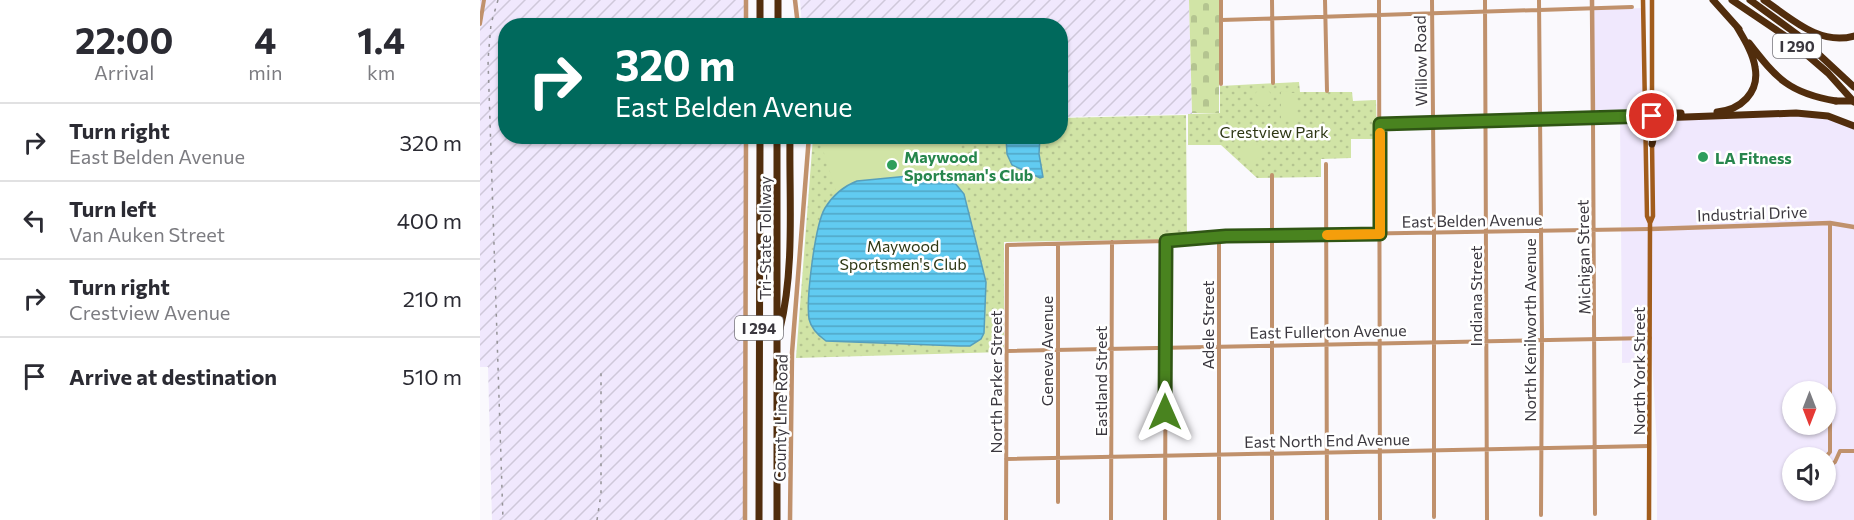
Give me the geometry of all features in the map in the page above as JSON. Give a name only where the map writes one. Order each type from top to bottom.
[{"type":"highway","points":[[760,0],[760,18]]},
{"type":"highway","points":[[778,0],[778,18]]},
{"type":"highway","points":[[1713,0],[1772,72],[1785,82],[1809,96],[1836,101],[1854,101]]},
{"type":"highway","name":"I 290","points":[[1732,0],[1785,36],[1828,74],[1854,101]]},
{"type":"highway","name":"I 290","points":[[1750,0],[1798,35],[1854,87]]},
{"type":"highway","points":[[1764,0],[1810,31],[1822,36],[1835,39],[1854,36]]},
{"type":"highway","points":[[1652,144],[1656,126],[1664,116],[1729,111],[1744,101],[1755,84],[1755,65],[1737,27]]},
{"type":"highway","points":[[1651,103],[1664,116]]},
{"type":"highway","points":[[1651,116],[1796,113],[1828,116],[1854,126]]},
{"type":"highway","name":"Tri-State Tollway","points":[[759,144],[759,520]]},
{"type":"highway","name":"Tri-State Tollway","points":[[777,144],[777,520]]},
{"type":"highway","points":[[778,340],[785,310],[790,144]]},
{"type":"main road","name":"North York Street","points":[[1643,0],[1652,144],[1653,216],[1650,226]]},
{"type":"main road","name":"North York Street","points":[[1649,520],[1650,226],[1647,216],[1652,0]]},
{"type":"street","points":[[480,24],[484,0]]},
{"type":"street","points":[[746,0],[746,18]]},
{"type":"street","points":[[795,0],[797,18]]},
{"type":"street","points":[[1221,0],[1221,84]]},
{"type":"street","points":[[1272,0],[1273,83]]},
{"type":"street","points":[[1325,0],[1327,91]]},
{"type":"street","points":[[1379,0],[1380,520]]},
{"type":"street","name":"Willow Road","points":[[1431,0],[1435,341],[1434,518]]},
{"type":"street","name":"Indiana Street","points":[[1485,0],[1487,520]]},
{"type":"street","name":"North Kenilworth Avenue","points":[[1539,0],[1541,515]]},
{"type":"street","name":"Michigan Street","points":[[1592,0],[1596,339],[1595,514]]},
{"type":"street","points":[[1221,20],[1632,7]]},
{"type":"street","points":[[1380,124],[1651,116]]},
{"type":"street","points":[[745,520],[746,144]]},
{"type":"street","name":"County Line Road","points":[[790,520],[792,353],[808,144]]},
{"type":"street","points":[[1326,164],[1327,520]]},
{"type":"street","points":[[1272,175],[1272,520]]},
{"type":"street","points":[[1830,223],[1830,447]]},
{"type":"street","name":"Industrial Drive","points":[[1650,226],[1830,223],[1854,226]]},
{"type":"street","name":"East Belden Avenue","points":[[1007,245],[1166,241],[1226,236],[1650,226]]},
{"type":"street","name":"Adele Street","points":[[1219,238],[1219,520]]},
{"type":"street","points":[[1165,520],[1166,241]]},
{"type":"street","name":"Eastland Street","points":[[1111,520],[1112,242]]},
{"type":"street","name":"Geneva Avenue","points":[[1058,244],[1058,502]]},
{"type":"street","name":"North Parker Street","points":[[1006,520],[1007,245]]},
{"type":"street","name":"East Fullerton Avenue","points":[[1007,351],[1650,338]]},
{"type":"street","name":"East North End Avenue","points":[[1006,459],[1649,446]]},
{"type":"street","points":[[1836,460],[1840,451],[1854,451]]},
{"type":"shaded area","points":[[480,0],[746,0],[746,18],[498,18],[498,144],[746,144],[745,520],[492,520],[488,367],[480,367]]},
{"type":"shaded area","points":[[800,0],[1189,0],[1192,114],[1068,117],[1068,18],[801,18]]},
{"type":"shaded area","points":[[1644,8],[1646,115],[1595,117],[1593,10]]},
{"type":"shaded area","points":[[1793,116],[1839,121],[1854,128],[1854,520],[1657,520],[1657,447],[1651,340],[1650,121]]},
{"type":"shaded area","points":[[1647,118],[1649,227],[1621,227],[1620,119]]},
{"type":"shaded area","points":[[1621,229],[1649,230],[1649,337],[1622,337]]},
{"type":"shaded area","points":[[1649,339],[1649,362],[1622,363],[1622,340]]},
{"type":"green space","points":[[1189,0],[1219,0],[1219,113],[1192,113]]},
{"type":"green space","name":"Crestview Park","points":[[1299,82],[1300,92],[1352,92],[1353,101],[1376,100],[1377,139],[1351,139],[1351,158],[1321,159],[1321,177],[1257,178],[1221,145],[1188,145],[1188,114],[1220,113],[1220,86]]},
{"type":"green space","points":[[1263,89],[1269,92],[1272,98],[1269,104],[1263,107],[1257,104],[1254,98],[1257,92]]},
{"type":"green space","points":[[1288,91],[1288,93],[1296,93],[1296,121],[1281,121],[1281,92]]},
{"type":"green space","name":"Maywood Sportsmen's Club","points":[[1186,115],[1187,239],[1004,242],[1004,352],[796,358],[812,144],[1068,144],[1068,118]]},
{"type":"green space","points":[[1254,142],[1260,147],[1261,156],[1250,162],[1246,161],[1241,149],[1248,143]]},
{"type":"green space","name":"Maywood Sportsman's Club","points":[[828,144],[953,144],[961,157],[949,176],[940,173],[857,181],[837,194],[823,150]]},
{"type":"water","points":[[1006,144],[1040,144],[1043,177],[1040,178],[1012,165],[1007,154]]},
{"type":"water","points":[[940,173],[949,176],[964,194],[986,282],[984,333],[981,339],[970,346],[826,341],[812,326],[808,309],[815,245],[821,217],[828,203],[839,192],[857,181]]},
{"type":"railway","points":[[498,0],[491,24],[488,60],[503,520]]},
{"type":"railway","points":[[597,520],[601,494],[601,369]]},
{"type":"slow traffic","points":[[1327,235],[1380,234],[1380,133]]},
{"type":"place","name":"LA Fitness","points":[[1703,157]]},
{"type":"place","name":"Maywood Sportsman's Club","points":[[892,165]]},
{"type":"route","points":[[1165,412],[1166,241],[1226,236],[1380,234],[1380,124],[1652,116]]}]
